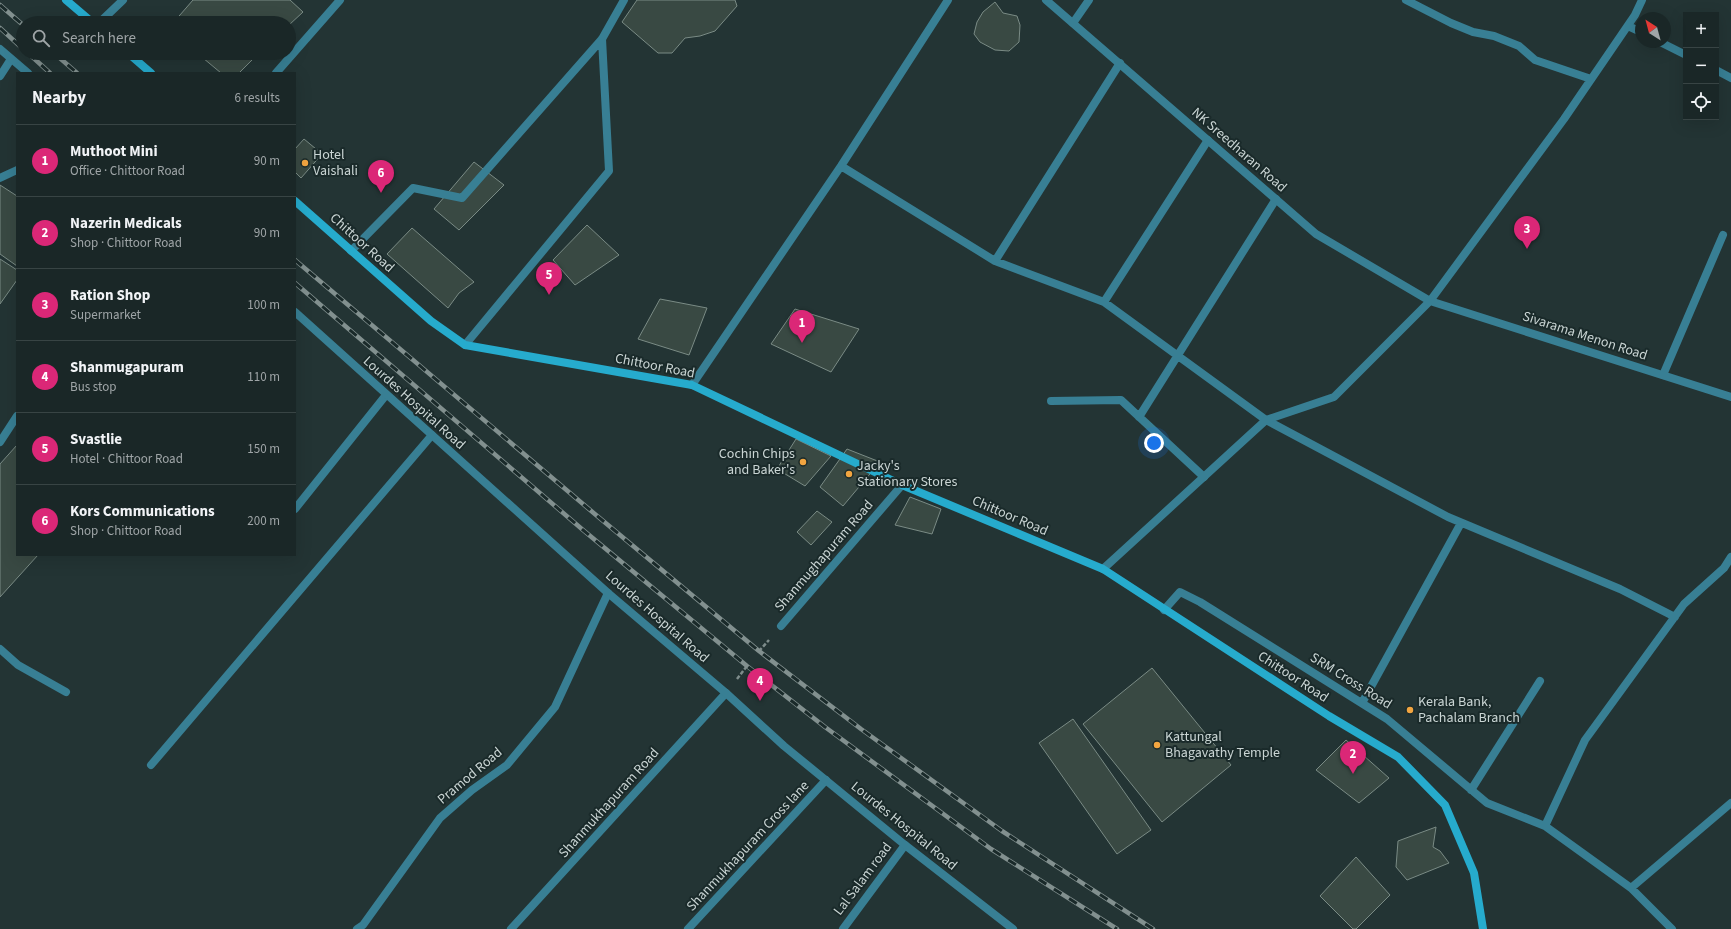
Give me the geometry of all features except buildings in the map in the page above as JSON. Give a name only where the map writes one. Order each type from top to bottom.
[{"type":"main road","points":[[66,0],[85,16]]},
{"type":"main road","points":[[136,60],[150,72]]},
{"type":"main road","name":"Chittoor Road","points":[[296,201],[432,321],[465,345],[692,385],[902,485],[1103,570],[1354,731],[1398,757],[1445,804],[1474,873],[1483,929]]},
{"type":"street","points":[[106,16],[123,0]]},
{"type":"street","points":[[296,50],[340,0]]},
{"type":"street","points":[[351,251],[413,188],[462,198],[602,39],[624,0]]},
{"type":"street","points":[[692,385],[841,166],[948,0]]},
{"type":"street","name":"NK Sreedharan Road","points":[[1046,0],[1316,234],[1430,301]]},
{"type":"street","points":[[1073,23],[1089,0]]},
{"type":"street","points":[[1406,0],[1451,23],[1473,32],[1494,36],[1519,46],[1535,60],[1591,79]]},
{"type":"street","points":[[1103,570],[1266,420],[1334,398],[1430,301],[1564,119],[1628,26],[1642,0]]},
{"type":"street","points":[[1628,26],[1635,29]]},
{"type":"street","points":[[465,345],[608,171],[602,39]]},
{"type":"street","points":[[1671,48],[1683,54]]},
{"type":"street","points":[[0,49],[27,72]]},
{"type":"street","points":[[0,76],[11,58]]},
{"type":"street","points":[[277,72],[287,60]]},
{"type":"street","points":[[995,261],[1120,63]]},
{"type":"street","points":[[1719,72],[1731,78]]},
{"type":"street","points":[[1104,302],[1208,140]]},
{"type":"street","points":[[841,166],[995,261],[1104,302],[1266,420],[1448,517],[1620,589],[1675,617]]},
{"type":"street","points":[[0,178],[16,170]]},
{"type":"street","points":[[1139,416],[1276,199]]},
{"type":"street","points":[[1663,375],[1723,235]]},
{"type":"street","name":"Sivarama Menon Road","points":[[1430,301],[1731,397]]},
{"type":"street","name":"Lourdes Hospital Road","points":[[296,313],[608,593],[726,693],[784,746],[905,845],[1012,929]]},
{"type":"street","points":[[296,509],[386,395]]},
{"type":"street","points":[[1051,401],[1121,400],[1204,477]]},
{"type":"street","points":[[0,442],[16,418]]},
{"type":"street","points":[[150,765],[432,435]]},
{"type":"street","name":"Shanmughapuram Road","points":[[781,626],[902,485]]},
{"type":"street","points":[[1362,703],[1461,523]]},
{"type":"street","points":[[1545,826],[1585,740],[1684,604],[1724,568],[1731,557]]},
{"type":"street","name":"SRM Cross Road","points":[[1164,610],[1180,592],[1200,602],[1362,703],[1387,719],[1487,803],[1545,826],[1631,888],[1672,929]]},
{"type":"street","name":"Pramod Road","points":[[357,929],[363,925],[440,818],[472,790],[507,765],[555,707],[608,593]]},
{"type":"street","points":[[0,649],[18,665],[66,692]]},
{"type":"street","points":[[1472,790],[1540,681]]},
{"type":"street","name":"Shanmukhapuram Road","points":[[511,929],[726,693]]},
{"type":"street","name":"Shanmukhapuram Cross lane","points":[[688,929],[826,780]]},
{"type":"street","points":[[1631,888],[1731,803]]},
{"type":"street","name":"Lal Salam road","points":[[842,929],[905,845]]},
{"type":"railway","points":[[0,5],[16,19]]},
{"type":"railway","points":[[0,28],[16,43]]},
{"type":"railway","points":[[36,60],[49,72]]},
{"type":"railway","points":[[62,60],[76,72]]},
{"type":"railway","points":[[296,261],[759,651],[861,729],[1002,831],[1153,929]]},
{"type":"railway","points":[[296,284],[583,530],[747,666],[825,727],[991,849],[1117,929]]},
{"type":"place","name":"Hotel Vaishali","points":[[305,163]]},
{"type":"place","name":"Kors Communications","points":[[381,193]]},
{"type":"place","name":"Ration Shop","points":[[1527,249]]},
{"type":"place","name":"Svastlie","points":[[549,295]]},
{"type":"place","name":"Muthoot Mini","points":[[802,343]]},
{"type":"place","name":"Cochin Chips and Baker's","points":[[803,462]]},
{"type":"place","name":"Jacky's Stationary Stores","points":[[849,474]]},
{"type":"place","name":"Shanmugapuram","points":[[760,701]]},
{"type":"place","name":"Kerala Bank, Pachalam Branch","points":[[1410,710]]},
{"type":"place","name":"Kattungal Bhagavathy Temple","points":[[1157,745]]},
{"type":"place","name":"Nazerin Medicals","points":[[1353,774]]}]
